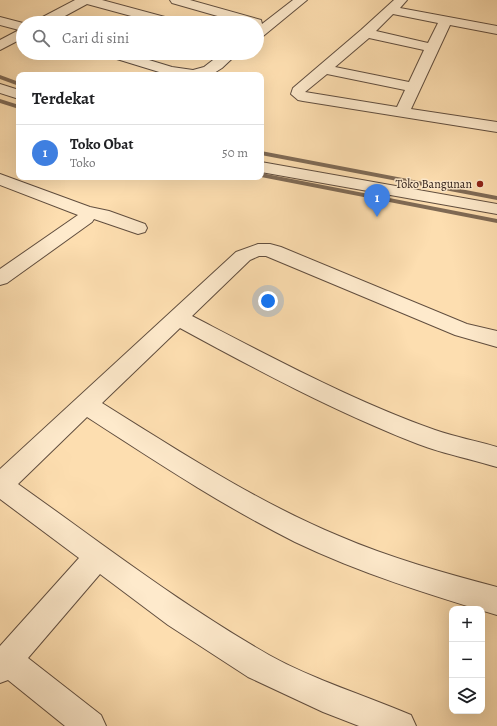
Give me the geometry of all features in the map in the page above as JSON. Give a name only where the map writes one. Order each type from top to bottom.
[{"type":"street","points":[[55,16],[84,0]]},
{"type":"street","points":[[88,0],[146,16]]},
{"type":"street","points":[[176,0],[225,16]]},
{"type":"street","points":[[264,24],[301,0]]},
{"type":"street","points":[[401,0],[366,33],[298,91],[299,95],[402,113],[497,127]]},
{"type":"street","points":[[391,10],[497,30]]},
{"type":"street","points":[[0,21],[16,25]]},
{"type":"street","points":[[402,113],[445,21]]},
{"type":"street","points":[[366,33],[432,48]]},
{"type":"street","points":[[0,46],[16,37]]},
{"type":"street","points":[[136,60],[177,72]]},
{"type":"street","points":[[205,72],[221,60]]},
{"type":"street","points":[[324,69],[413,88]]},
{"type":"street","points":[[0,88],[16,94]]},
{"type":"street","points":[[264,167],[497,209]]},
{"type":"street","points":[[0,179],[86,212],[103,215],[138,228]]},
{"type":"street","points":[[0,278],[86,218],[86,212]]},
{"type":"street","points":[[400,726],[334,701],[259,666],[178,615],[97,558],[0,485],[243,256],[254,250],[265,249],[462,330],[497,339]]},
{"type":"street","points":[[178,318],[284,374],[354,407],[429,437],[497,457]]},
{"type":"street","points":[[85,404],[235,497],[306,534],[373,562],[497,601]]},
{"type":"street","points":[[90,726],[4,664],[97,558]]},
{"type":"waterway","points":[[0,77],[16,83]]},
{"type":"waterway","points":[[0,101],[16,106]]},
{"type":"waterway","points":[[264,154],[497,198]]},
{"type":"waterway","points":[[264,176],[497,221]]},
{"type":"place","name":"Toko Bangunan","points":[[480,184]]},
{"type":"place","name":"Toko Obat","points":[[377,217]]}]
